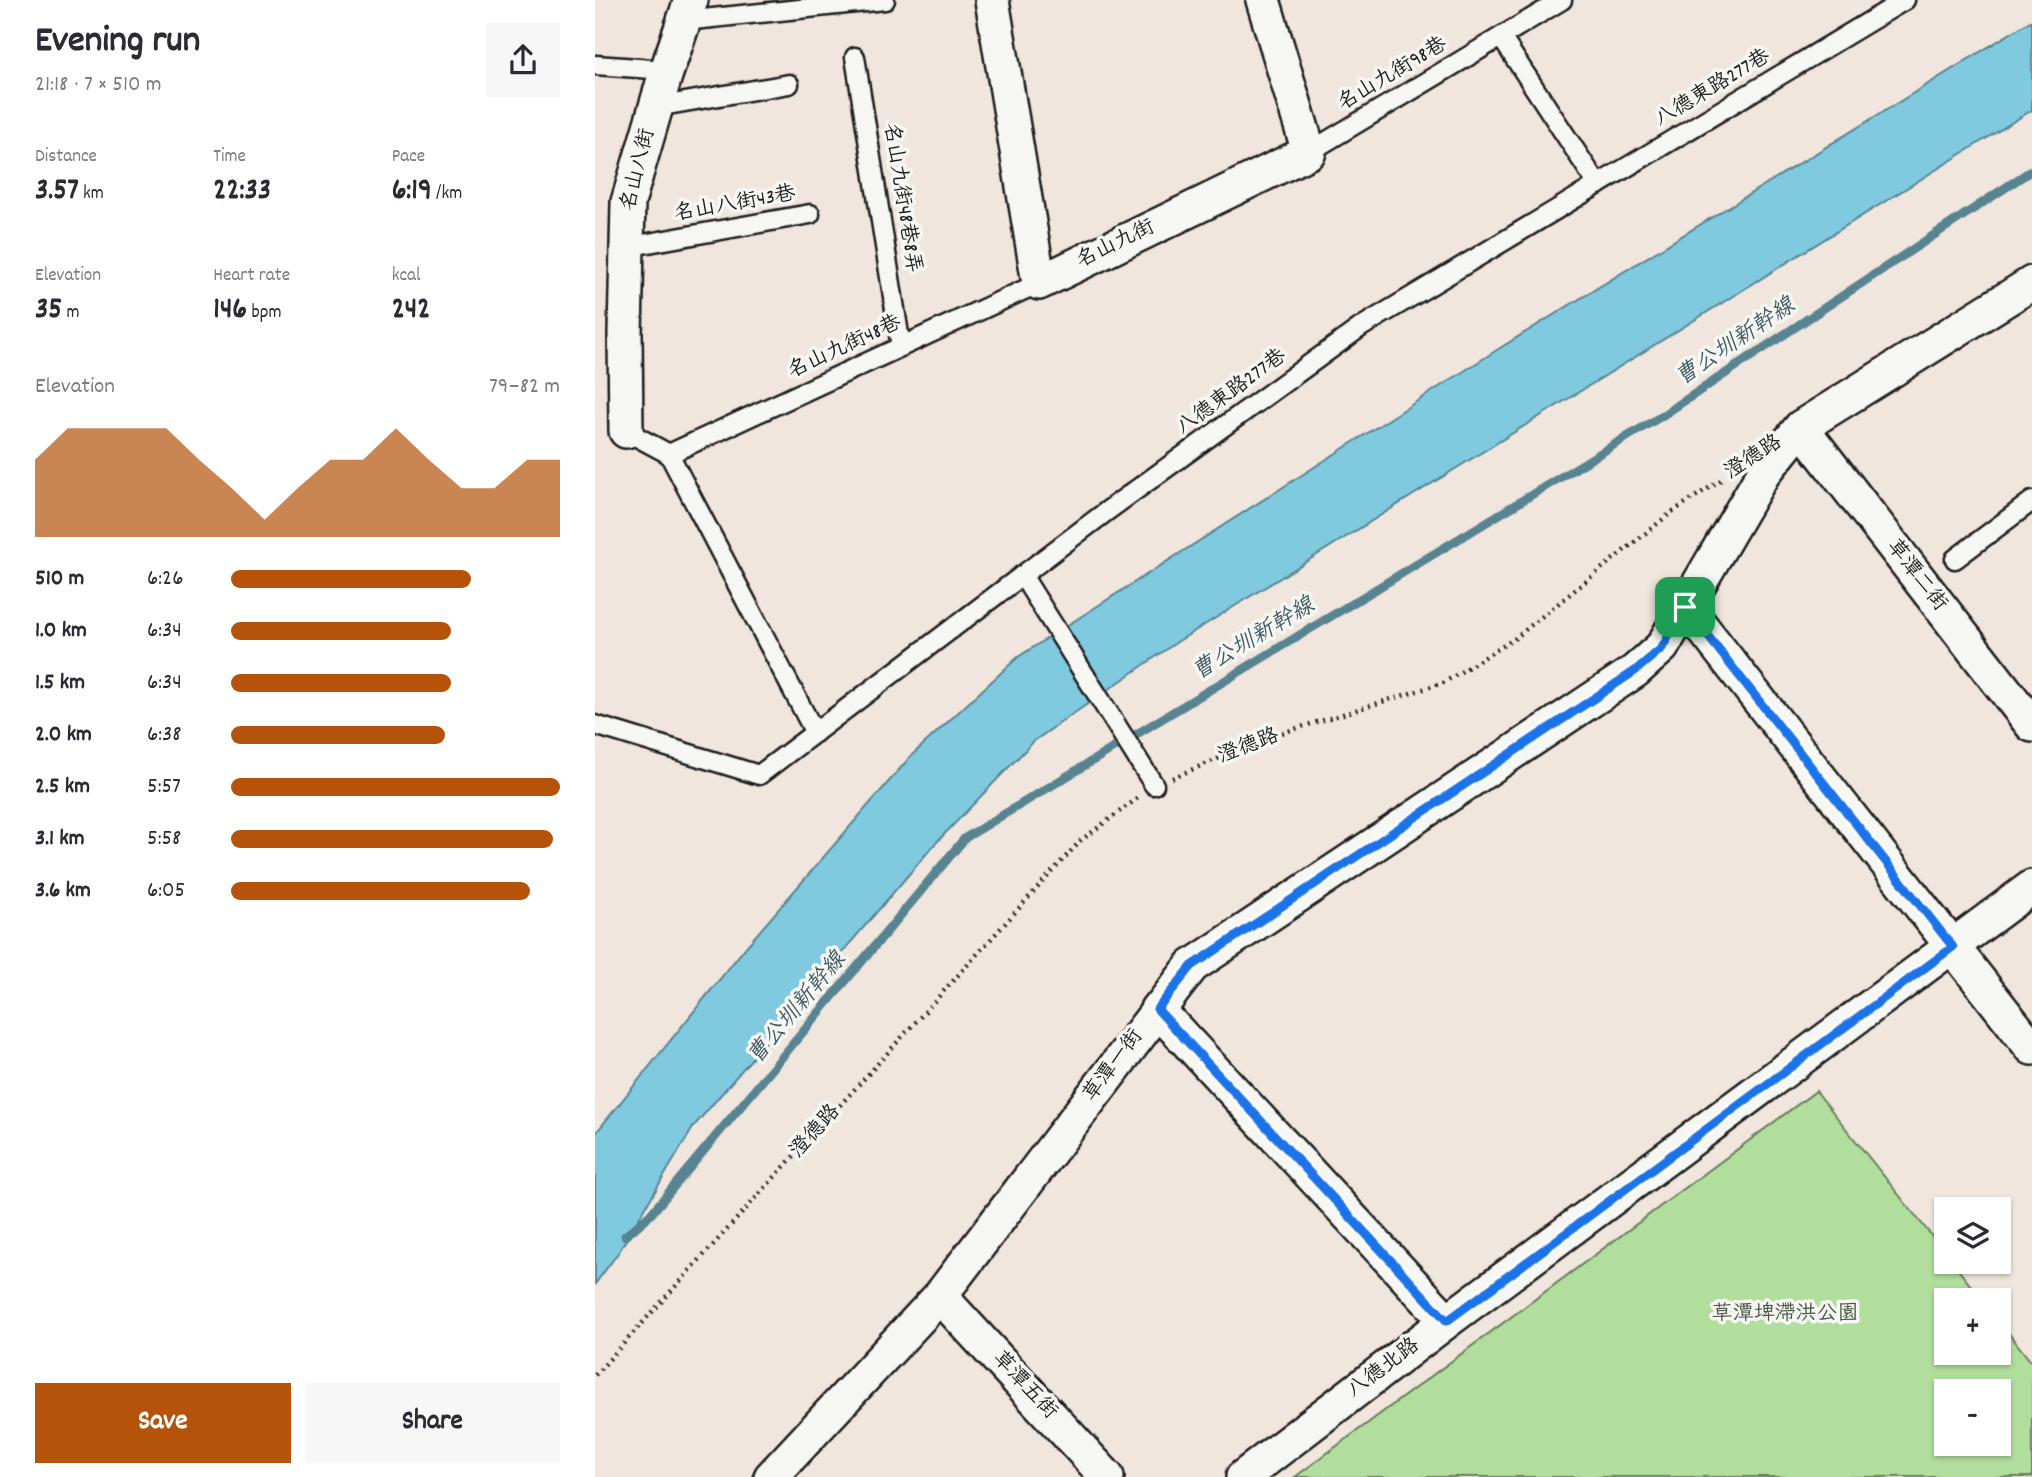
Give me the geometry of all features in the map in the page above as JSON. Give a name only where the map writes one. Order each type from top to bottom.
[{"type":"street","points":[[992,0],[1039,283]]},
{"type":"street","points":[[1263,0],[1308,152]]},
{"type":"street","name":"名山八街","points":[[626,431],[628,202],[687,10]]},
{"type":"street","name":"名山九街","points":[[1039,283],[1308,152]]},
{"type":"street","name":"澄德路","points":[[1801,427],[2032,283]]},
{"type":"street","name":"草潭一街","points":[[771,1477],[940,1296],[1192,966],[1635,671],[1662,648],[1763,474],[1801,427]]},
{"type":"street","name":"草潭二街","points":[[1801,427],[2032,725]]},
{"type":"street","points":[[1685,607],[2032,1048]]},
{"type":"street","name":"八德北路","points":[[1243,1477],[1447,1321],[2032,887]]},
{"type":"street","points":[[1157,1009],[1447,1321]]},
{"type":"street","name":"草潭五街","points":[[940,1296],[1107,1477]]},
{"type":"lane","points":[[687,10],[885,0]]},
{"type":"lane","name":"名山九街98巷","points":[[1308,152],[1562,0]]},
{"type":"lane","name":"八德東路277巷","points":[[595,725],[759,775],[1023,575],[1361,327],[1905,0]]},
{"type":"lane","points":[[1501,37],[1598,185]]},
{"type":"lane","name":"名山九街48巷8弄","points":[[855,57],[901,347]]},
{"type":"lane","points":[[595,65],[667,70]]},
{"type":"lane","points":[[656,107],[789,84]]},
{"type":"lane","name":"名山八街43巷","points":[[626,247],[810,215]]},
{"type":"lane","name":"名山九街48巷","points":[[669,454],[1039,283]]},
{"type":"lane","points":[[626,431],[669,454],[814,733]]},
{"type":"lane","points":[[1955,559],[2032,501]]},
{"type":"lane","points":[[1023,575],[1154,785]]},
{"type":"path","name":"澄德路","points":[[595,1375],[1080,841],[1154,785],[1272,736],[1443,683],[1514,639],[1672,512],[1731,473]]},
{"type":"green space","name":"草潭埤滯洪公園","points":[[1816,1091],[1934,1239],[1934,1274],[1961,1274],[1973,1288],[1934,1288],[1934,1365],[2011,1365],[2011,1336],[2032,1363],[2032,1477],[1295,1477]]},
{"type":"water","points":[[2032,20],[2032,110],[1177,642],[1034,741],[933,846],[694,1126],[618,1253],[595,1284],[595,1134],[745,948],[911,756],[1018,657],[1500,348]]},
{"type":"waterway","name":"曹公圳新幹線","points":[[625,1236],[650,1215],[965,838],[1660,417],[2032,170]]},
{"type":"route","points":[[1685,607],[1953,947],[1447,1321],[1157,1009],[1192,966],[1635,671],[1662,648],[1685,607]]}]
